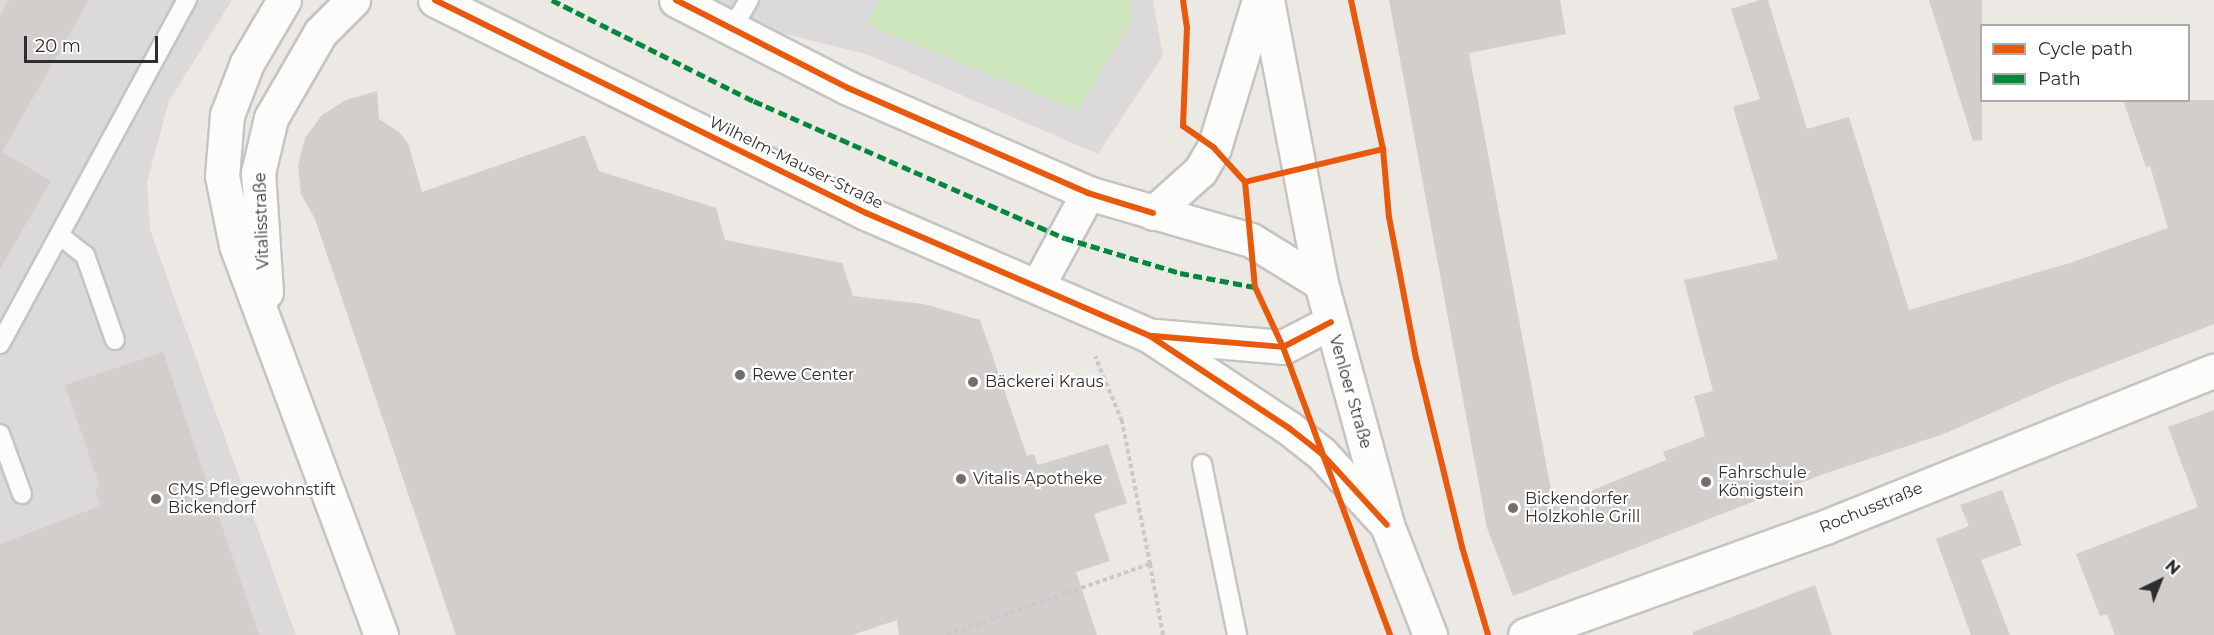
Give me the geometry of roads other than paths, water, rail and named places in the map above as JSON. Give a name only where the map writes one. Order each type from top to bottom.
[{"type":"street","name":"Vitalisstraße","points":[[284,0],[247,63],[227,115],[222,176],[236,245],[269,326],[381,635]]},
{"type":"street","name":"Vitalisstraße","points":[[269,326],[258,172],[271,118],[320,33],[353,0]]},
{"type":"street","name":"Wilhelm-Mauser-Straße","points":[[435,0],[866,213],[1038,285],[1150,336],[1289,428],[1322,454],[1388,525]]},
{"type":"street","points":[[676,0],[848,88],[1088,193],[1251,240],[1321,283]]},
{"type":"street","points":[[1153,213],[1200,171],[1214,148],[1259,0]]},
{"type":"street","name":"Venloer Straße","points":[[1267,0],[1321,283],[1331,322],[1388,525],[1430,635]]},
{"type":"street","points":[[1038,285],[1088,193]]},
{"type":"street","name":"Wilhelm-Mauser-Straße","points":[[1150,336],[1283,346],[1331,322]]},
{"type":"street","name":"Rochusstraße","points":[[1525,635],[1825,527],[2214,372]]},
{"type":"lane","points":[[0,344],[187,0]]},
{"type":"lane","points":[[732,29],[749,0]]},
{"type":"lane","points":[[59,235],[85,255],[115,340]]},
{"type":"lane","points":[[0,434],[22,494]]},
{"type":"lane","points":[[1202,464],[1237,635]]},
{"type":"place","name":"Rewe Center","points":[[740,375]]},
{"type":"place","name":"Bäckerei Kraus","points":[[973,382]]},
{"type":"place","name":"Vitalis Apotheke","points":[[961,479]]},
{"type":"place","name":"Fahrschule Königstein","points":[[1706,482]]},
{"type":"place","name":"CMS Pflegewohnstift Bickendorf","points":[[156,499]]},
{"type":"place","name":"Bickendorfer Holzkohle Grill","points":[[1513,508]]}]
